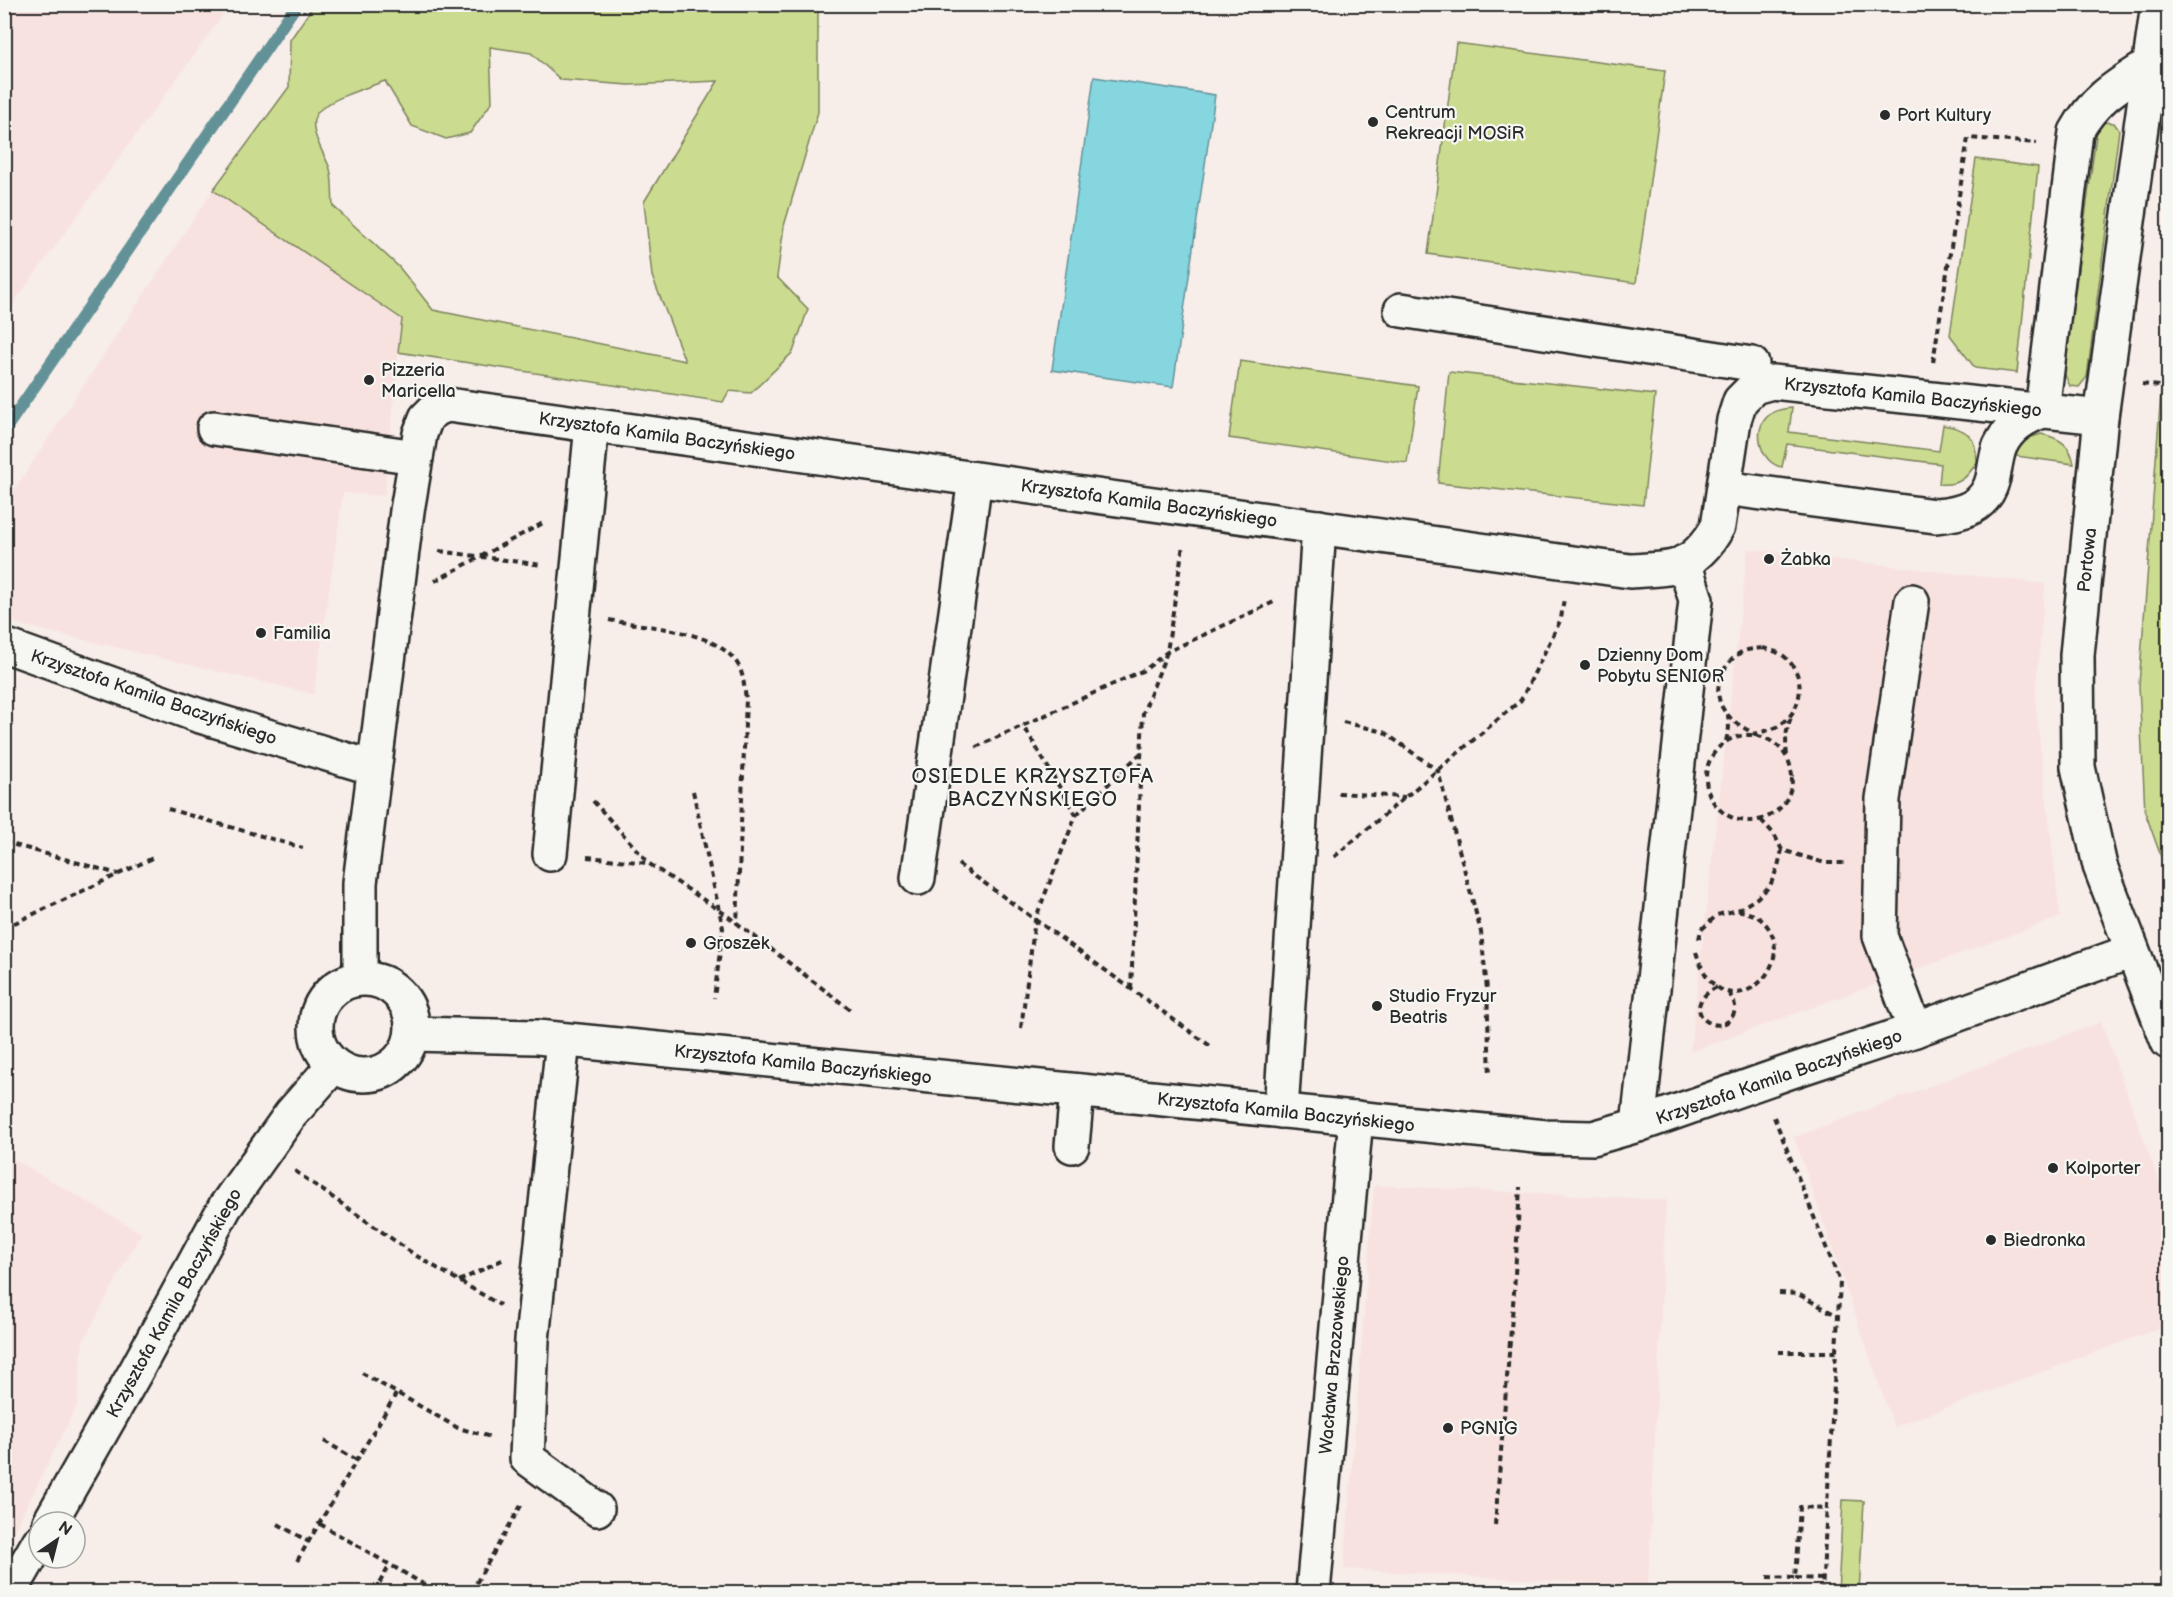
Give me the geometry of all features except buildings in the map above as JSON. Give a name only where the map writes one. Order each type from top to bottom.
[{"type":"street","name":"Portowa","points":[[2158,4],[2158,68],[2101,417],[2077,654],[2078,767],[2100,866],[2169,1042]]},
{"type":"street","points":[[1724,488],[1935,516],[1957,514],[1977,505],[1992,482],[1999,448],[2007,435],[2024,418],[2042,411],[2076,132],[2087,113],[2111,89],[2158,68]]},
{"type":"street","points":[[1401,310],[1752,364]]},
{"type":"street","name":"Krzysztofa Kamila Baczyńskiego","points":[[360,978],[360,883],[406,511],[418,445],[426,418],[435,409],[448,405],[1630,571],[1676,567],[1710,541],[1718,526],[1734,420],[1740,401],[1754,387],[1772,382],[2101,417]]},
{"type":"street","points":[[550,854],[592,425]]},
{"type":"street","points":[[214,428],[418,445]]},
{"type":"street","points":[[918,878],[975,479]]},
{"type":"street","points":[[1281,1111],[1319,527]]},
{"type":"street","points":[[1638,1125],[1696,600],[1684,562]]},
{"type":"street","points":[[1912,601],[1883,799],[1880,936],[1915,1030]]},
{"type":"street","name":"Krzysztofa Kamila Baczyńskiego","points":[[4,645],[196,715],[374,768]]},
{"type":"street","name":"Krzysztofa Kamila Baczyńskiego","points":[[412,1034],[537,1037],[1281,1111],[1558,1137],[1593,1138],[1638,1125],[1915,1030],[2132,951]]},
{"type":"street","points":[[360,978],[378,981],[394,989],[407,1005],[412,1022],[412,1034],[402,1058],[389,1069],[371,1076],[351,1074],[334,1065],[323,1053],[316,1035],[317,1016],[323,1002],[336,988],[360,978]]},
{"type":"street","points":[[563,1040],[531,1340],[527,1458],[597,1509]]},
{"type":"street","name":"Krzysztofa Kamila Baczyńskiego","points":[[57,1510],[225,1207],[291,1114],[334,1065]]},
{"type":"street","points":[[1072,1146],[1077,1091]]},
{"type":"street","name":"Wacława Brzozowskiego","points":[[1313,1593],[1356,1118]]},
{"type":"street","points":[[10,1593],[27,1563]]},
{"type":"path","points":[[1932,368],[1968,138],[2047,144]]},
{"type":"path","points":[[2132,383],[2169,387]]},
{"type":"path","points":[[430,584],[585,500]]},
{"type":"path","points":[[1131,989],[1143,713],[1167,652],[1184,539]]},
{"type":"path","points":[[436,551],[578,569]]},
{"type":"path","points":[[934,766],[1146,669],[1167,652],[1315,582]]},
{"type":"path","points":[[1295,891],[1521,700],[1561,619],[1564,597]]},
{"type":"path","points":[[574,615],[700,638],[722,649],[737,664],[742,675],[746,699],[737,924]]},
{"type":"path","points":[[1787,755],[1773,741],[1755,734],[1735,723],[1722,706],[1718,685],[1726,665],[1742,652],[1763,648],[1784,656],[1797,672],[1801,693],[1793,714],[1787,727],[1785,739],[1787,755],[1794,774],[1791,794],[1779,810],[1761,820],[1741,821],[1723,813],[1710,797],[1706,778],[1710,758],[1721,744],[1737,735],[1755,734],[1776,727],[1793,714]]},
{"type":"path","points":[[1726,741],[1729,728],[1728,713]]},
{"type":"path","points":[[1306,714],[1384,732],[1438,771],[1481,932],[1487,989],[1490,1076]]},
{"type":"path","points":[[1023,725],[1076,815]]},
{"type":"path","points":[[1021,1028],[1035,920],[1076,815],[1142,752]]},
{"type":"path","points":[[559,763],[648,863],[717,909],[852,1011]]},
{"type":"path","points":[[693,791],[723,928],[714,998]]},
{"type":"path","points":[[1301,791],[1406,797]]},
{"type":"path","points":[[168,809],[303,848]]},
{"type":"path","points":[[1738,910],[1758,917],[1772,931],[1776,952],[1771,971],[1757,986],[1743,991],[1728,992],[1717,987],[1705,973],[1696,953],[1701,930],[1716,915],[1738,910],[1770,886],[1782,850],[1774,834],[1761,820]]},
{"type":"path","points":[[923,838],[1213,1048]]},
{"type":"path","points":[[4,842],[118,874]]},
{"type":"path","points":[[1782,850],[1825,863],[1882,859]]},
{"type":"path","points":[[550,854],[648,863]]},
{"type":"path","points":[[4,928],[155,857]]},
{"type":"path","points":[[1717,987],[1701,998],[1700,1015],[1706,1022],[1724,1025],[1732,1018],[1736,1009],[1728,992]]},
{"type":"path","points":[[1760,1083],[1840,1282],[1822,1593]]},
{"type":"path","points":[[294,1170],[415,1256],[504,1308]]},
{"type":"path","points":[[1495,1525],[1514,1292],[1520,1186]]},
{"type":"path","points":[[459,1281],[508,1257]]},
{"type":"path","points":[[1779,1293],[1798,1294],[1838,1316]]},
{"type":"path","points":[[1778,1352],[1836,1352]]},
{"type":"path","points":[[362,1373],[458,1428],[490,1437],[527,1439]]},
{"type":"path","points":[[297,1561],[396,1394]]},
{"type":"path","points":[[324,1441],[357,1460]]},
{"type":"path","points":[[471,1593],[542,1469]]},
{"type":"path","points":[[1796,1578],[1800,1507],[1827,1508]]},
{"type":"path","points":[[278,1524],[309,1542]]},
{"type":"path","points":[[320,1524],[437,1593]]},
{"type":"path","points":[[374,1593],[390,1565]]},
{"type":"path","points":[[1767,1577],[1822,1579]]},
{"type":"shaded area","points":[[4,5],[230,5],[5,315]]},
{"type":"shaded area","points":[[213,190],[402,319],[384,496],[343,493],[314,694],[17,624],[5,614],[5,504]]},
{"type":"shaded area","points":[[1748,549],[2045,584],[2035,700],[2060,917],[1690,1052]]},
{"type":"shaded area","points":[[2101,1022],[2168,1206],[2168,1325],[1894,1427],[1793,1134],[1795,1137]]},
{"type":"shaded area","points":[[5,1154],[141,1233],[83,1342],[77,1405],[5,1549]]},
{"type":"shaded area","points":[[1374,1185],[1666,1200],[1648,1586],[1344,1569]]},
{"type":"green space","points":[[314,5],[821,5],[818,13],[818,112],[784,226],[777,277],[808,309],[793,352],[751,393],[729,391],[723,402],[398,352],[402,319],[213,190],[289,87],[290,40]],"holes":[[[490,47],[531,53],[561,80],[629,85],[718,81],[644,202],[652,276],[685,361],[433,310],[399,267],[333,206],[330,169],[314,130],[316,115],[321,109],[343,96],[385,81],[412,126],[446,139],[470,133],[492,102]]]},
{"type":"green space","points":[[1456,43],[1665,71],[1636,283],[1428,254]]},
{"type":"green space","points":[[2103,122],[2114,123],[2119,130],[2087,377],[2079,387],[2070,386],[2064,373],[2097,128]]},
{"type":"green space","points":[[1976,159],[2038,167],[2017,373],[1975,368],[1950,335]]},
{"type":"green space","points":[[1240,361],[1418,386],[1407,463],[1229,438]]},
{"type":"green space","points":[[1449,372],[1655,395],[1643,505],[1438,483]]},
{"type":"green space","points":[[2161,393],[2168,394],[2168,876],[2145,812],[2139,685]]},
{"type":"green space","points":[[1792,408],[1789,432],[1939,451],[1943,425],[1959,429],[1973,440],[1977,462],[1962,480],[1952,484],[1939,484],[1941,464],[1787,444],[1782,467],[1775,465],[1764,454],[1761,447],[1762,424],[1772,413]]},
{"type":"green space","points":[[2041,434],[2064,443],[2074,464],[2016,456],[2025,441]]},
{"type":"green space","points":[[1843,1500],[1864,1501],[1859,1592],[1838,1592]]},
{"type":"water","points":[[1094,77],[1215,95],[1173,387],[1052,370]]},
{"type":"waterway","points":[[4,431],[297,4]]},
{"type":"place","name":"Port Kultury","points":[[1885,115]]},
{"type":"place","name":"Centrum Rekreacji MOSiR","points":[[1373,122]]},
{"type":"place","name":"Pizzeria Maricella","points":[[369,380]]},
{"type":"place","name":"Żabka","points":[[1769,559]]},
{"type":"place","name":"Familia","points":[[261,633]]},
{"type":"place","name":"Dzienny Dom Pobytu SENIOR","points":[[1585,665]]},
{"type":"place","name":"Groszek","points":[[691,943]]},
{"type":"place","name":"Studio Fryzur Beatris","points":[[1377,1006]]},
{"type":"place","name":"Kolporter","points":[[2053,1168]]},
{"type":"place","name":"Biedronka","points":[[1991,1240]]},
{"type":"place","name":"PGNIG","points":[[1448,1428]]},
{"type":"district","name":"OSIEDLE KRZYSZTOFA BACZYŃSKIEGO","points":[[1033,788]]}]
